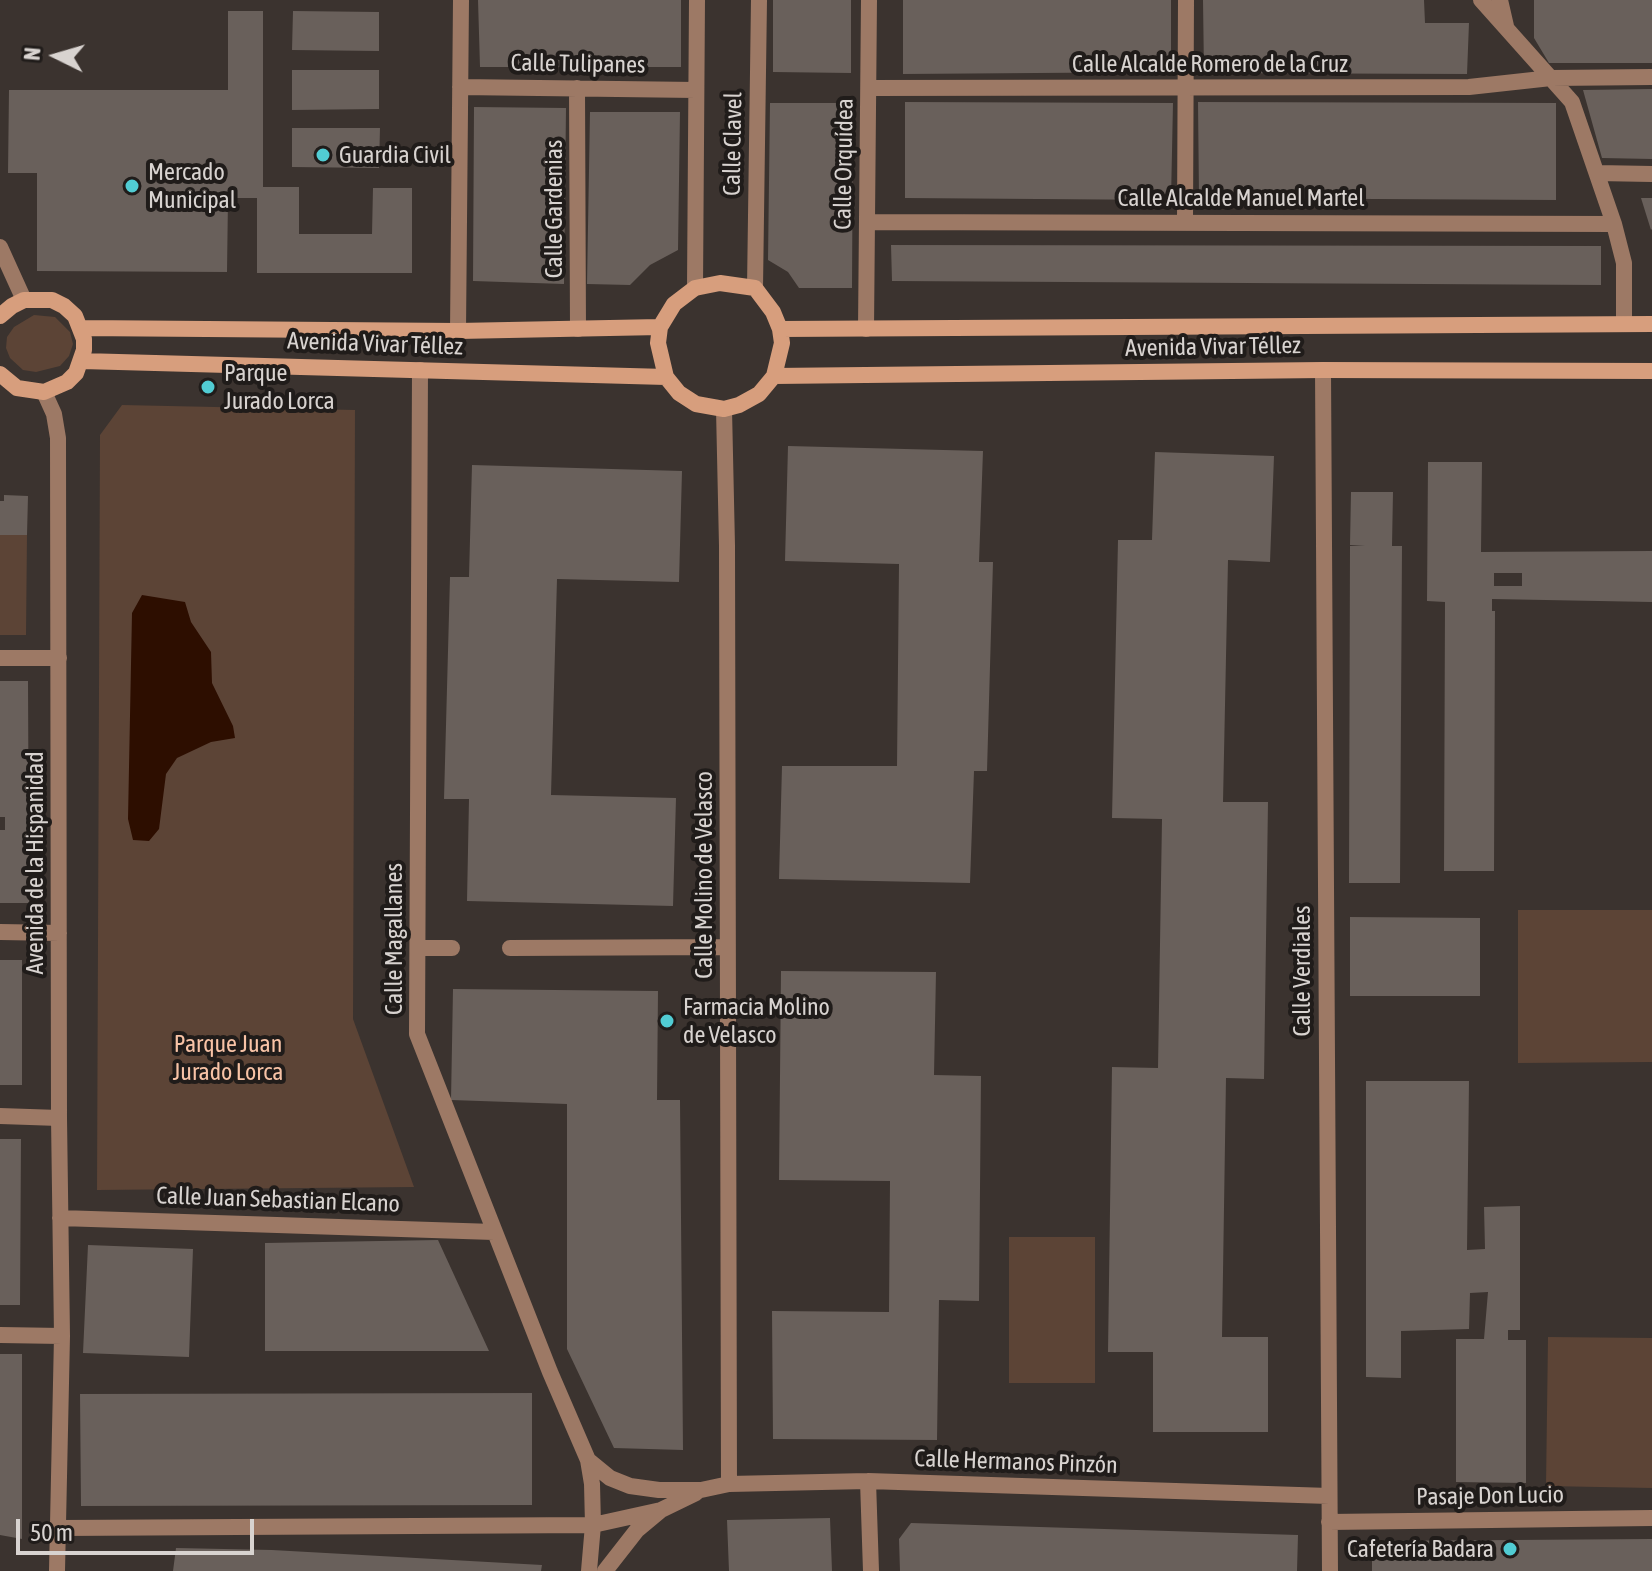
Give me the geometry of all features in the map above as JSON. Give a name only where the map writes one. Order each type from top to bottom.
[{"type":"street","points":[[458,331],[461,0]]},
{"type":"street","name":"Calle Clavel","points":[[695,288],[697,0]]},
{"type":"street","name":"Calle Clavel","points":[[755,288],[759,0]]},
{"type":"street","name":"Calle Orquídea","points":[[866,329],[869,0]]},
{"type":"street","points":[[1185,222],[1186,0]]},
{"type":"street","points":[[1481,0],[1572,102],[1614,224],[1624,263],[1624,324]]},
{"type":"street","points":[[1500,0],[1506,28]]},
{"type":"street","name":"Calle Alcalde Romero de la Cruz","points":[[869,88],[1469,87],[1551,78],[1652,77]]},
{"type":"street","name":"Calle Tulipanes","points":[[460,87],[696,90]]},
{"type":"street","name":"Calle Gardenias","points":[[577,88],[578,329]]},
{"type":"street","points":[[1597,173],[1652,174]]},
{"type":"street","name":"Calle Alcalde Manuel Martel","points":[[867,222],[1614,224]]},
{"type":"street","points":[[0,247],[24,300]]},
{"type":"street","points":[[720,283],[755,288],[773,312],[780,329],[782,343],[774,376],[759,394],[739,405],[724,409],[696,404],[679,393],[666,377],[658,343],[660,327],[674,304],[695,288],[720,283]]},
{"type":"street","points":[[0,315],[24,300],[52,300],[75,316],[84,339],[82,361],[67,382],[44,392],[17,388],[0,374]]},
{"type":"street","name":"Avenida Vivar Téllez","points":[[780,329],[1652,324]]},
{"type":"street","name":"Avenida Vivar Téllez","points":[[81,328],[458,331],[660,327]]},
{"type":"street","name":"Avenida Vivar Téllez","points":[[82,361],[666,377]]},
{"type":"street","name":"Calle Magallanes","points":[[420,370],[417,1034],[588,1460],[593,1525],[589,1571]]},
{"type":"street","name":"Avenida Vivar Téllez","points":[[774,376],[1323,370],[1652,371]]},
{"type":"street","name":"Calle Verdiales","points":[[1323,370],[1330,1571]]},
{"type":"street","name":"Avenida de la Hispanidad","points":[[44,392],[54,414],[58,438],[62,1336],[57,1571]]},
{"type":"street","name":"Calle Molino de Velasco","points":[[724,409],[729,1484]]},
{"type":"street","points":[[0,658],[59,658]]},
{"type":"street","points":[[0,932],[59,933]]},
{"type":"street","points":[[510,948],[727,947]]},
{"type":"street","points":[[418,948],[452,948]]},
{"type":"street","points":[[0,1116],[59,1118]]},
{"type":"street","name":"Calle Juan Sebastian Elcano","points":[[60,1218],[494,1232]]},
{"type":"street","points":[[0,1335],[62,1336]]},
{"type":"street","points":[[588,1460],[610,1478],[630,1486],[701,1490]]},
{"type":"street","points":[[868,1481],[871,1571]]},
{"type":"street","name":"Calle Hermanos Pinzón","points":[[701,1490],[729,1484],[868,1481],[1329,1496]]},
{"type":"street","points":[[605,1571],[637,1530],[661,1510],[701,1490]]},
{"type":"street","points":[[60,1528],[593,1525],[661,1510]]},
{"type":"street","name":"Pasaje Don Lucio","points":[[1329,1522],[1652,1518]]},
{"type":"green space","points":[[34,315],[55,317],[70,332],[73,344],[69,356],[60,366],[36,372],[23,370],[10,358],[6,348],[7,337],[14,327]]},
{"type":"green space","name":"Parque Juan Jurado Lorca","points":[[122,405],[355,410],[353,1019],[414,1187],[97,1190],[100,435]]},
{"type":"green space","points":[[0,535],[27,535],[26,635],[0,635]]},
{"type":"green space","points":[[1518,910],[1652,910],[1652,1062],[1518,1063]]},
{"type":"green space","points":[[1009,1237],[1095,1237],[1095,1383],[1009,1383]]},
{"type":"green space","points":[[1548,1337],[1652,1338],[1652,1488],[1546,1486]]},
{"type":"shaded area","points":[[142,595],[185,602],[191,622],[211,652],[212,683],[233,726],[235,738],[211,742],[177,758],[166,774],[159,829],[149,841],[133,840],[128,819],[132,613]]},
{"type":"building","points":[[478,0],[681,0],[681,67],[480,67]]},
{"type":"building","points":[[773,0],[851,0],[851,73],[773,72]]},
{"type":"building","points":[[903,0],[1171,0],[1171,72],[903,74]]},
{"type":"building","points":[[1203,0],[1424,0],[1425,23],[1469,23],[1467,74],[1204,73]]},
{"type":"building","points":[[1534,0],[1652,0],[1652,63],[1549,63],[1534,38]]},
{"type":"building","name":"Mercado Municipal","points":[[228,11],[263,11],[263,187],[299,187],[299,234],[372,234],[373,188],[412,188],[412,273],[257,273],[257,198],[228,198],[227,272],[37,271],[37,173],[8,173],[9,90],[228,90]]},
{"type":"building","points":[[293,11],[379,12],[379,51],[292,50]]},
{"type":"building","points":[[292,70],[379,70],[379,109],[292,110]]},
{"type":"building","points":[[1652,89],[1652,159],[1602,158],[1583,90]]},
{"type":"building","points":[[905,102],[1173,103],[1171,200],[905,198]]},
{"type":"building","points":[[1198,102],[1556,103],[1556,200],[1199,198]]},
{"type":"building","points":[[770,103],[853,103],[852,288],[799,288],[788,272],[768,260]]},
{"type":"building","points":[[474,107],[566,108],[564,284],[473,281]]},
{"type":"building","points":[[590,112],[680,112],[678,250],[650,265],[630,285],[587,284]]},
{"type":"building","points":[[292,128],[380,128],[379,168],[292,167]]},
{"type":"building","points":[[1641,198],[1652,198],[1651,230]]},
{"type":"building","points":[[891,245],[1601,246],[1601,285],[892,281]]},
{"type":"building","points":[[788,446],[983,451],[979,562],[993,562],[987,771],[974,771],[970,883],[779,879],[782,766],[897,766],[899,564],[785,561]]},
{"type":"building","points":[[1155,452],[1274,456],[1270,562],[1228,560],[1223,802],[1268,802],[1264,1079],[1226,1078],[1222,1337],[1268,1337],[1268,1432],[1153,1432],[1153,1352],[1108,1352],[1112,1067],[1158,1068],[1162,819],[1112,818],[1118,540],[1152,540]]},
{"type":"building","points":[[1428,462],[1482,462],[1481,552],[1652,551],[1652,602],[1492,599],[1492,611],[1495,611],[1494,871],[1444,871],[1445,602],[1427,601]],"holes":[[[1494,573],[1522,573],[1522,586],[1494,586]]]},
{"type":"building","points":[[472,465],[682,471],[679,582],[557,579],[551,795],[676,798],[673,906],[467,901],[469,799],[444,799],[450,577],[469,577]]},
{"type":"building","points":[[1351,492],[1393,492],[1392,546],[1402,546],[1400,883],[1349,883],[1350,546],[1365,545],[1350,545]]},
{"type":"building","points":[[4,495],[28,496],[27,535],[0,535],[0,501],[4,501]]},
{"type":"building","points":[[0,681],[28,681],[29,903],[0,903],[0,830],[5,830],[5,817],[0,817]]},
{"type":"building","points":[[1350,917],[1480,918],[1480,996],[1350,996]]},
{"type":"building","points":[[0,960],[22,960],[22,1085],[0,1085]]},
{"type":"building","points":[[781,971],[936,972],[934,1075],[981,1076],[979,1301],[939,1300],[937,1440],[773,1439],[772,1311],[889,1312],[890,1181],[779,1180]]},
{"type":"building","points":[[453,989],[658,991],[657,1100],[680,1100],[683,1450],[614,1448],[567,1349],[567,1104],[451,1100]]},
{"type":"building","points":[[1366,1081],[1469,1081],[1467,1250],[1485,1249],[1484,1207],[1520,1206],[1520,1330],[1508,1330],[1508,1340],[1526,1340],[1526,1483],[1456,1482],[1456,1339],[1484,1339],[1488,1292],[1470,1293],[1469,1329],[1401,1331],[1401,1378],[1366,1377]]},
{"type":"building","points":[[0,1139],[21,1139],[20,1305],[0,1305]]},
{"type":"building","points":[[438,1240],[489,1351],[265,1351],[265,1243]]},
{"type":"building","points":[[88,1245],[193,1249],[189,1357],[83,1353]]},
{"type":"building","points":[[0,1354],[22,1354],[22,1539],[0,1535]]},
{"type":"building","points":[[532,1393],[532,1505],[81,1506],[80,1394]]},
{"type":"building","points":[[830,1518],[832,1571],[729,1571],[727,1520]]},
{"type":"building","points":[[911,1523],[1298,1535],[1297,1571],[900,1571],[899,1539]]},
{"type":"building","points":[[1652,1539],[1652,1571],[1372,1571],[1372,1541]]},
{"type":"building","points":[[176,1548],[272,1550],[542,1565],[541,1571],[173,1571]]},
{"type":"place","name":"Guardia Civil","points":[[323,155]]},
{"type":"place","name":"Mercado Municipal","points":[[132,186]]},
{"type":"place","name":"Parque Jurado Lorca","points":[[208,387]]},
{"type":"place","name":"Farmacia Molino de Velasco","points":[[667,1021]]},
{"type":"place","name":"Cafetería Badara","points":[[1510,1549]]}]
